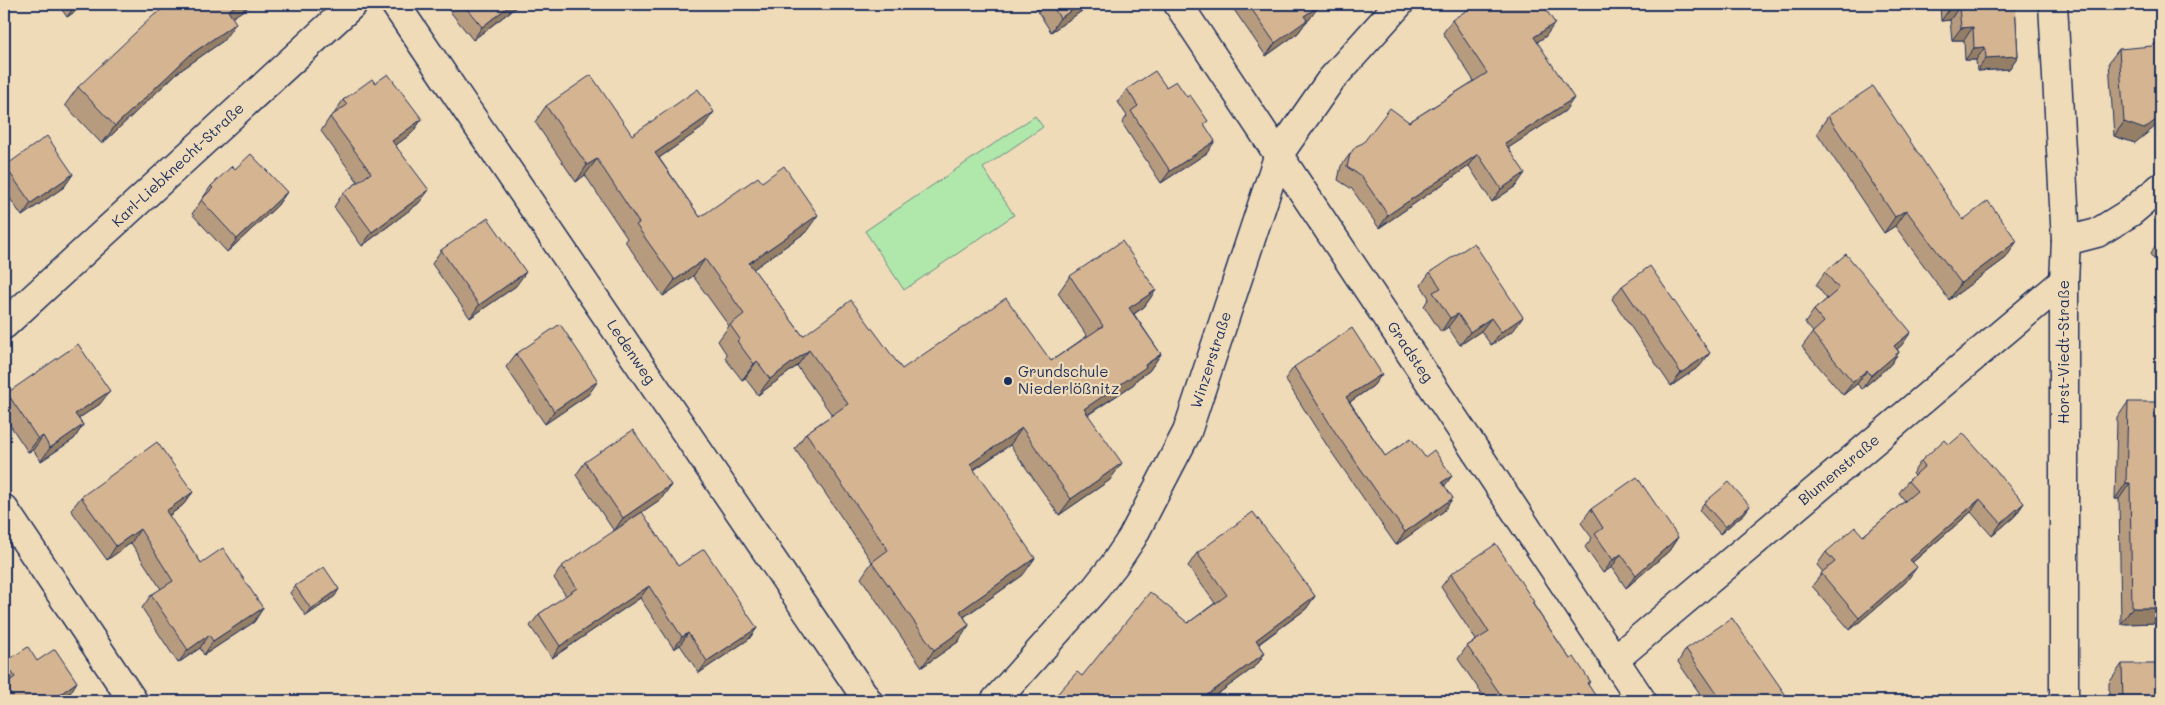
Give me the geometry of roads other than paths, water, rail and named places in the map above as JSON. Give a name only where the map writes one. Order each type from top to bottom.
[{"type":"street","name":"Karl-Liebknecht-Straße","points":[[4,325],[353,4]]},
{"type":"street","name":"Ledenweg","points":[[395,4],[868,701]]},
{"type":"street","name":"Gradsteg","points":[[1178,4],[1642,701]]},
{"type":"street","name":"Winzerstraße","points":[[994,701],[1114,565],[1159,487],[1187,432],[1279,154],[1330,81],[1399,4]]},
{"type":"street","name":"Horst-Viedt-Straße","points":[[2053,4],[2066,242],[2064,281],[2064,701]]},
{"type":"street","points":[[2066,242],[2097,233],[2131,212],[2161,188]]},
{"type":"street","name":"Blumenstraße","points":[[1614,660],[2064,281]]},
{"type":"street","points":[[4,509],[134,701]]},
{"type":"place","name":"Grundschule Niederlößnitz","points":[[1008,381]]}]
